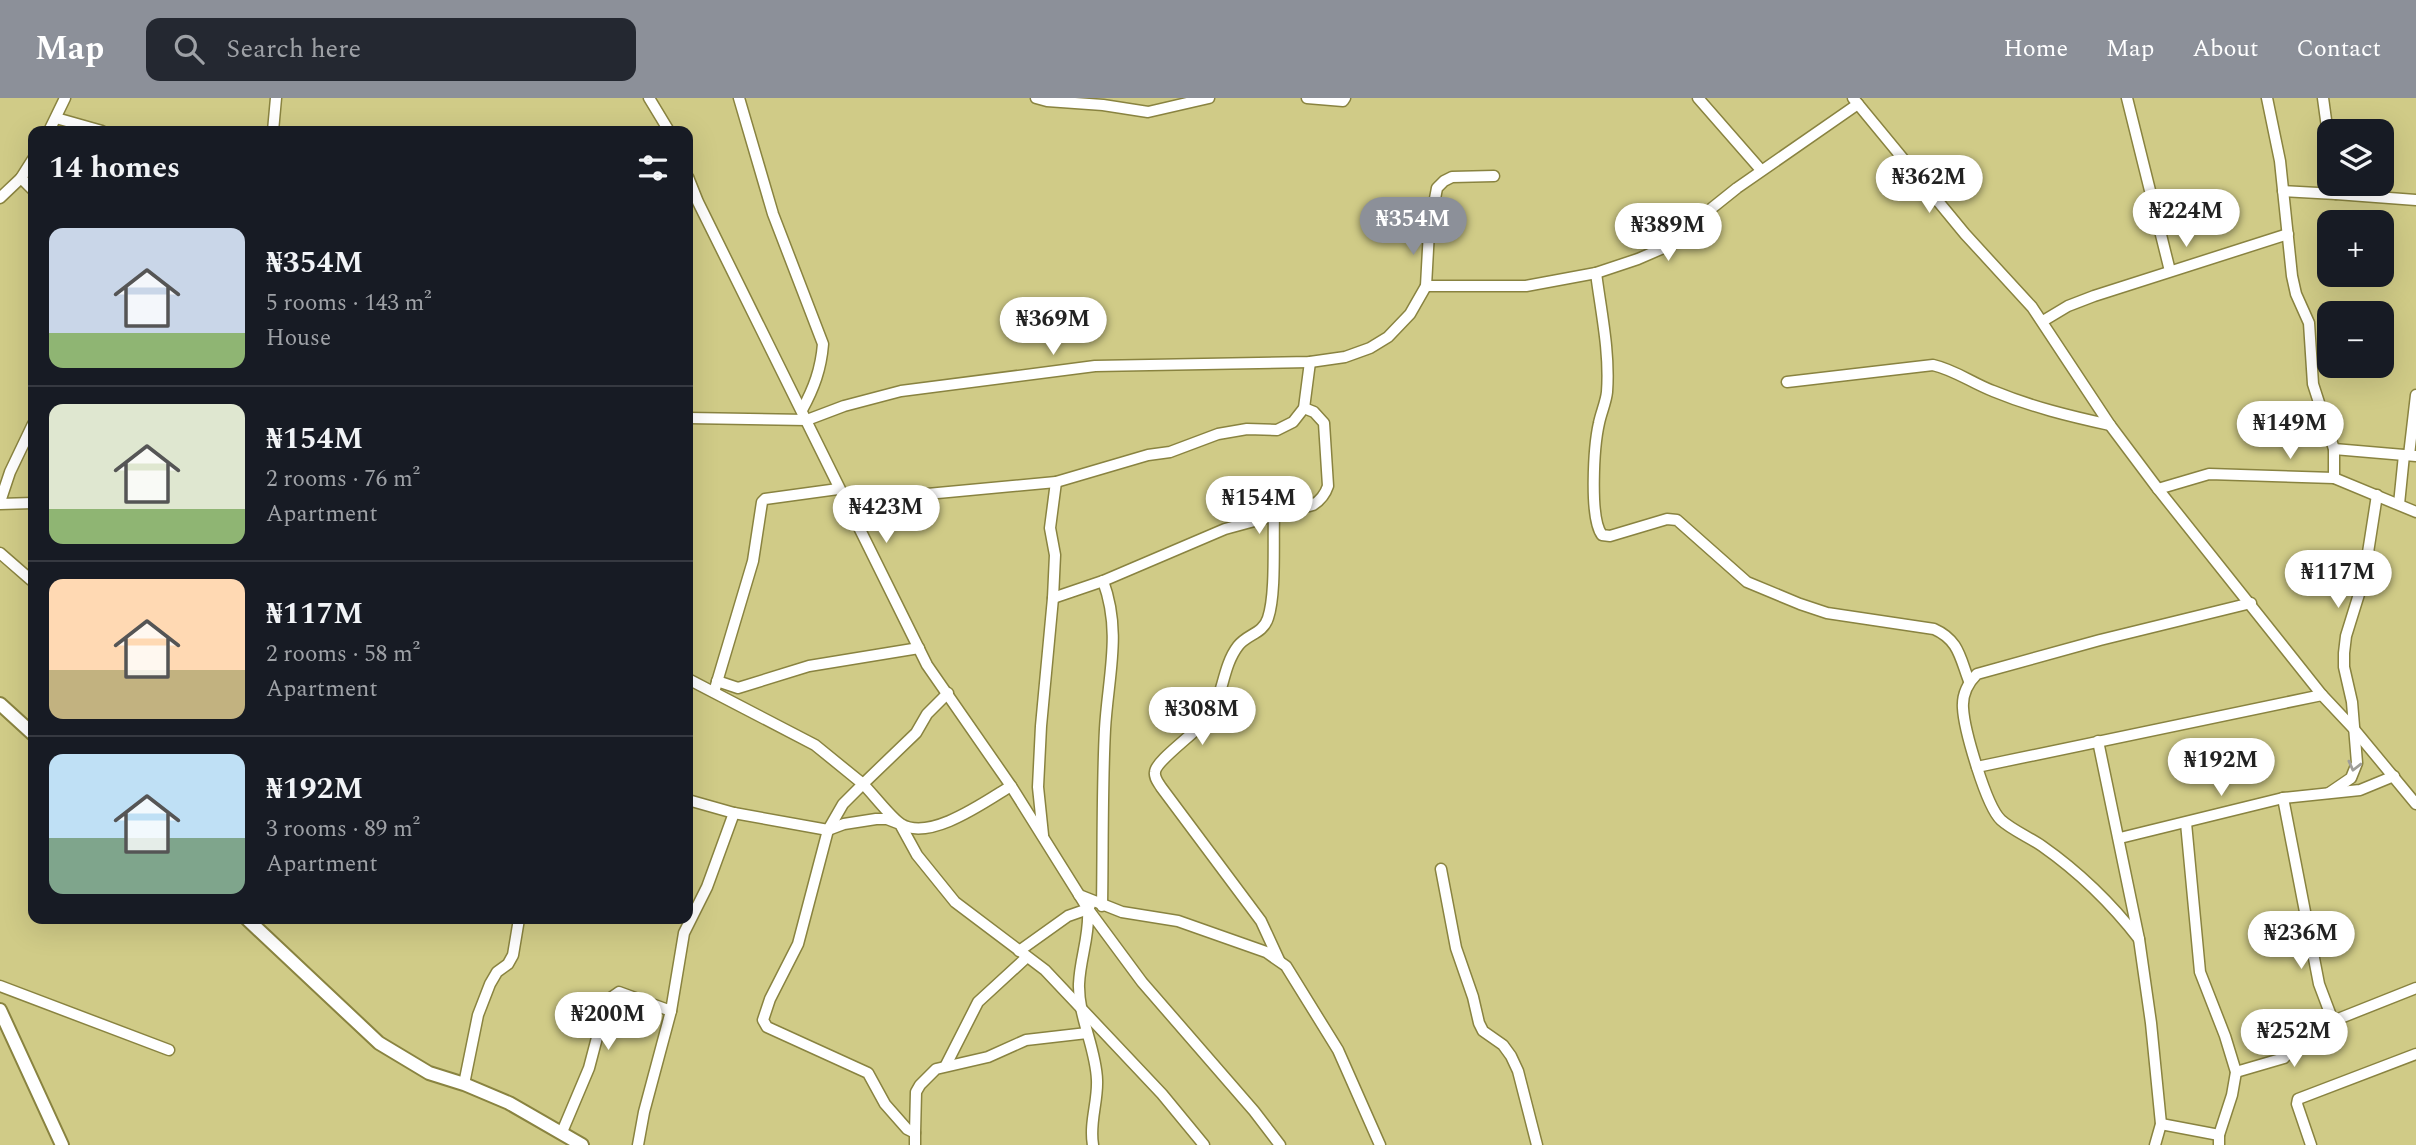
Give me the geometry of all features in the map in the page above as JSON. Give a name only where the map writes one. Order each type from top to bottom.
[{"type":"street","points":[[52,126],[65,98]]},
{"type":"street","points":[[273,126],[276,98]]},
{"type":"street","points":[[649,98],[666,126]]},
{"type":"street","points":[[746,98],[739,98],[773,214],[823,344],[816,385],[804,415]]},
{"type":"street","points":[[1036,98],[1047,102],[1103,105],[1148,112],[1209,98]]},
{"type":"street","points":[[1307,98],[1343,101],[1345,98]]},
{"type":"street","points":[[1698,98],[1761,170]]},
{"type":"street","points":[[2127,98],[2170,271]]},
{"type":"street","points":[[2267,98],[2280,161],[2296,294],[2309,323],[2310,362],[2314,384],[2334,450],[2333,478]]},
{"type":"street","points":[[2323,98],[2326,119]]},
{"type":"street","points":[[1426,286],[1526,286],[1596,273],[1638,259],[1694,232],[1712,208],[1855,101],[1965,234],[2043,321],[2110,425],[2158,489],[2322,695],[2416,804]]},
{"type":"street","points":[[56,118],[84,126]]},
{"type":"street","points":[[0,198],[21,178],[28,167]]},
{"type":"street","points":[[693,418],[804,415],[901,391],[1095,366],[1310,362],[1345,357],[1370,348],[1388,337],[1410,314],[1426,286],[1429,231],[1437,188],[1452,177],[1494,176]]},
{"type":"street","points":[[21,178],[28,185]]},
{"type":"street","points":[[2283,191],[2317,190]]},
{"type":"street","points":[[2387,196],[2416,200]]},
{"type":"street","points":[[693,200],[804,415],[838,489],[861,527],[927,665],[1011,786],[1079,895],[1094,905],[1178,921],[1266,952],[1279,960],[1286,966],[1338,1050],[1380,1145]]},
{"type":"street","points":[[2043,321],[2068,306],[2094,296],[2288,234]]},
{"type":"street","points":[[1596,273],[1606,343],[1607,394],[1595,447],[1597,530],[1602,536],[1610,536],[1667,519],[1676,520],[1747,582],[1789,600],[1827,613],[1934,629],[1948,635],[1955,644],[1969,681],[1963,706],[1977,767],[1999,819],[2041,845],[2089,883],[2113,906],[2140,939]]},
{"type":"street","points":[[861,527],[870,509],[895,497],[1056,482],[1148,455],[1170,452],[1218,434],[1247,429],[1277,430],[1293,422],[1304,408],[1310,362]]},
{"type":"street","points":[[1787,382],[1933,365],[1949,369],[1990,390],[2039,409],[2110,425]]},
{"type":"street","points":[[2399,504],[2410,455],[2416,395]]},
{"type":"street","points":[[1053,598],[1103,581],[1225,529],[1313,505],[1325,496],[1328,486],[1324,423],[1314,412],[1304,408]]},
{"type":"street","points":[[28,434],[10,472],[0,503],[28,503]]},
{"type":"street","points":[[2334,450],[2410,455]]},
{"type":"street","points":[[2158,489],[2209,474],[2333,478],[2416,512]]},
{"type":"street","points":[[1043,839],[1038,788],[1053,598],[1055,555],[1050,527],[1056,482]]},
{"type":"street","points":[[713,692],[753,561],[762,502],[765,499],[838,489]]},
{"type":"street","points":[[2329,793],[2342,786],[2355,772],[2357,763],[2352,702],[2344,667],[2344,653],[2346,636],[2364,578],[2377,495]]},
{"type":"street","points":[[1274,516],[1271,603],[1263,629],[1240,643],[1233,653],[1212,712],[1192,736],[1157,764],[1155,773],[1161,787],[1261,921],[1279,960]]},
{"type":"street","points":[[0,553],[28,577]]},
{"type":"street","points":[[1093,1145],[1091,1124],[1097,1078],[1080,1007],[1079,983],[1094,905],[1105,728],[1114,636],[1113,617],[1103,581]]},
{"type":"street","points":[[1969,681],[1977,674],[2063,650],[2251,603]]},
{"type":"street","points":[[717,681],[738,688],[809,666],[919,648]]},
{"type":"street","points":[[693,682],[815,745],[863,784],[900,824],[917,855],[955,902],[1045,971],[1162,1094],[1204,1145]]},
{"type":"street","points":[[915,1133],[907,1129],[885,1104],[868,1073],[766,1027],[763,1020],[770,999],[798,944],[828,831],[843,804],[916,733],[927,714],[948,693]]},
{"type":"street","points":[[1977,767],[2322,695]]},
{"type":"street","points":[[0,704],[28,729]]},
{"type":"street","points":[[2098,741],[2140,939],[2161,1124],[2155,1145]]},
{"type":"street","points":[[2120,838],[2283,798],[2360,790],[2394,776]]},
{"type":"street","points":[[693,801],[734,813],[828,831],[844,824],[876,819],[887,819],[919,829],[933,828],[1011,786]]},
{"type":"street","points":[[2283,798],[2319,984],[2333,1021]]},
{"type":"street","points":[[693,915],[707,887],[734,813]]},
{"type":"street","points":[[2161,1124],[2219,1140],[2236,1072],[2200,972],[2186,823]]},
{"type":"street","points":[[1441,869],[1456,948],[1474,997],[1479,1023],[1483,1031],[1503,1045],[1518,1071],[1537,1145]]},
{"type":"street","points":[[946,1065],[978,1002],[1023,954],[1068,916],[1094,905]]},
{"type":"street","points":[[1094,905],[1142,982],[1254,1111],[1280,1145]]},
{"type":"street","points":[[252,924],[379,1044],[429,1073],[509,1103],[582,1145]]},
{"type":"street","points":[[464,1084],[481,1005],[497,972],[508,964],[513,955],[518,924]]},
{"type":"street","points":[[638,1145],[671,1011],[684,933],[688,924]]},
{"type":"street","points":[[0,986],[169,1050]]},
{"type":"street","points":[[2236,1072],[2284,1058],[2304,1036],[2333,1021],[2416,988]]},
{"type":"street","points":[[562,1132],[589,1068],[609,999],[619,992],[671,1011]]},
{"type":"street","points":[[0,1010],[62,1145]]},
{"type":"street","points":[[915,1145],[916,1092],[931,1073],[946,1065],[988,1057],[1026,1040],[1087,1033]]},
{"type":"street","points":[[2311,1145],[2297,1104],[2298,1098],[2416,1054]]}]
